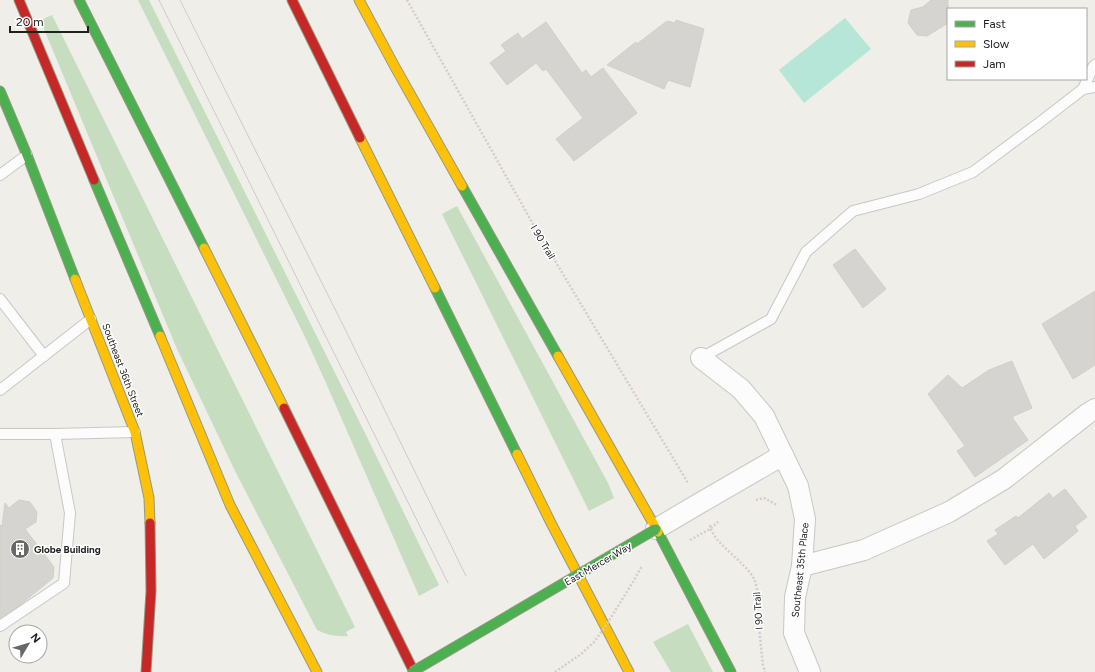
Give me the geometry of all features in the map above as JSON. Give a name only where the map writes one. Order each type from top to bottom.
[{"type":"main road","points":[[18,0],[230,505],[316,672]]},
{"type":"main road","points":[[79,0],[317,473],[413,672]]},
{"type":"main road","points":[[292,0],[548,518],[629,672]]},
{"type":"main road","points":[[359,0],[395,67],[656,530],[731,672]]},
{"type":"main road","name":"Southeast 36th Street","points":[[0,92],[27,155],[135,432],[149,498],[152,591],[146,672]]},
{"type":"main road","name":"East Mercer Way","points":[[413,672],[656,530]]},
{"type":"street","name":"Southeast 35th Place","points":[[701,358],[741,389],[764,416],[798,486],[805,519],[802,566],[795,598],[794,633],[810,672]]},
{"type":"street","points":[[802,566],[864,550],[949,512],[1004,479],[1095,409]]},
{"type":"street","name":"East Mercer Way","points":[[656,530],[700,503],[784,456]]},
{"type":"lane","points":[[1087,79],[1095,65]]},
{"type":"lane","points":[[701,358],[770,319],[806,252],[853,211],[919,194],[973,172],[1082,89],[1086,80]]},
{"type":"lane","points":[[1082,89],[1095,87]]},
{"type":"lane","points":[[0,175],[27,155]]},
{"type":"lane","points":[[0,300],[44,356]]},
{"type":"lane","points":[[0,390],[91,319]]},
{"type":"lane","points":[[0,434],[135,432]]},
{"type":"lane","points":[[0,626],[64,583],[70,513],[55,434]]},
{"type":"path","name":"I 90 Trail","points":[[407,0],[533,224],[686,479]]},
{"type":"path","points":[[752,500],[764,498],[779,506]]},
{"type":"path","points":[[709,519],[710,529]]},
{"type":"path","points":[[696,536],[710,529],[721,519]]},
{"type":"path","name":"I 90 Trail","points":[[710,529],[720,542],[749,571],[757,584],[758,619],[765,672]]},
{"type":"path","points":[[555,672],[581,654],[594,642],[605,627],[642,566]]},
{"type":"green space","points":[[138,0],[149,0],[366,435],[439,585],[419,596],[306,339]]},
{"type":"green space","points":[[52,15],[355,627],[346,632],[348,636],[332,635],[317,630],[235,471],[177,349],[44,29],[41,20]]},
{"type":"green space","points":[[845,18],[871,49],[804,103],[779,70]]},
{"type":"green space","points":[[457,206],[608,483],[614,498],[589,511],[442,214]]},
{"type":"green space","points":[[688,624],[713,672],[671,672],[653,642]]},
{"type":"building","points":[[931,0],[948,0],[947,24],[927,36],[917,35],[908,23],[911,10],[923,7]]},
{"type":"building","points":[[676,20],[704,29],[690,87],[668,80],[664,89],[607,65],[636,42],[637,44],[667,21],[675,23]]},
{"type":"building","points":[[546,22],[582,73],[586,70],[591,77],[603,68],[637,113],[574,161],[556,139],[583,118],[546,69],[543,71],[536,63],[507,85],[490,63],[506,51],[501,45],[518,33],[522,39]]},
{"type":"building","points":[[855,249],[886,289],[863,308],[833,265]]},
{"type":"building","points":[[1095,291],[1095,365],[1073,379],[1042,324]]},
{"type":"building","points":[[1012,361],[1032,408],[1012,417],[1028,440],[975,477],[957,451],[965,446],[928,394],[948,375],[962,388],[989,370]]},
{"type":"building","points":[[1065,489],[1087,517],[1075,526],[1078,531],[1044,559],[1033,544],[1005,565],[987,541],[998,534],[995,530],[1016,516],[1018,518],[1049,493],[1053,498]]},
{"type":"building","name":"Globe Building","points":[[19,500],[30,502],[37,512],[36,522],[25,529],[54,567],[53,578],[20,605],[0,618],[0,525],[2,526],[5,503],[9,508]]},
{"type":"tram line","points":[[159,0],[448,583]]},
{"type":"tram line","points":[[180,0],[343,325],[466,576]]},
{"type":"traffic: fast","points":[[79,0],[204,248]]},
{"type":"traffic: fast","points":[[0,91],[27,155],[75,279]]},
{"type":"traffic: fast","points":[[94,180],[160,336]]},
{"type":"traffic: fast","points":[[462,186],[558,356]]},
{"type":"traffic: fast","points":[[435,288],[517,454]]},
{"type":"traffic: fast","points":[[412,672],[656,529]]},
{"type":"traffic: fast","points":[[658,532],[731,672]]},
{"type":"traffic: slow","points":[[359,0],[462,186]]},
{"type":"traffic: slow","points":[[360,138],[435,288]]},
{"type":"traffic: slow","points":[[204,248],[284,408]]},
{"type":"traffic: slow","points":[[75,279],[135,432],[149,498],[150,523]]},
{"type":"traffic: slow","points":[[160,336],[230,505],[317,672]]},
{"type":"traffic: slow","points":[[558,356],[658,532]]},
{"type":"traffic: slow","points":[[517,454],[552,525],[629,672]]},
{"type":"traffic: jam","points":[[19,0],[94,180]]},
{"type":"traffic: jam","points":[[292,0],[360,138]]},
{"type":"traffic: jam","points":[[284,408],[414,672]]},
{"type":"traffic: jam","points":[[146,672],[151,591],[150,523]]},
{"type":"place","name":"Globe Building","points":[[20,549]]}]
